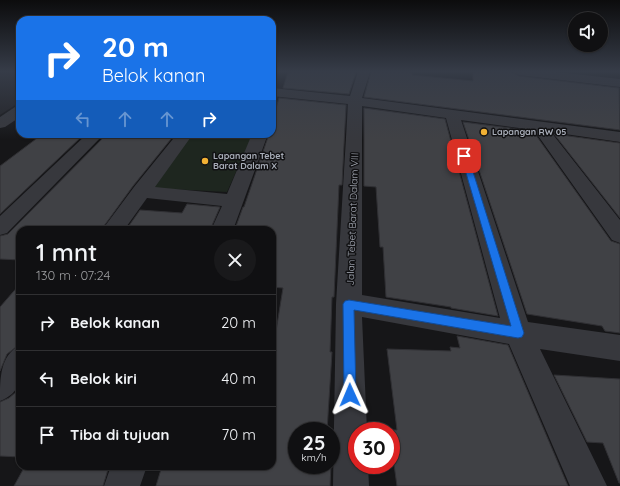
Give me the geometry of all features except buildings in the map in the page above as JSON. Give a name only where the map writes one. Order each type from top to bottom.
[{"type":"street","name":"Jalan Tebet Barat Dalam VIII","points":[[351,486],[349,304],[355,102],[357,95]]},
{"type":"street","points":[[276,96],[355,102],[620,137]]},
{"type":"street","points":[[0,124],[16,113]]},
{"type":"street","points":[[452,114],[518,333],[589,486]]},
{"type":"street","points":[[538,125],[620,235]]},
{"type":"street","points":[[0,228],[92,138]]},
{"type":"street","points":[[116,226],[141,190],[182,138]]},
{"type":"street","points":[[224,226],[258,138]]},
{"type":"street","points":[[141,190],[234,201]]},
{"type":"street","points":[[349,304],[518,333],[620,348]]},
{"type":"street","points":[[0,386],[16,364]]},
{"type":"street","points":[[122,486],[128,470]]},
{"type":"shaded area","points":[[0,95],[16,95],[16,105],[0,115]]},
{"type":"shaded area","name":"Lapangan Tebet Barat Dalam X","points":[[186,138],[251,138],[227,192],[150,188]]},
{"type":"place","name":"Lapangan RW 05","points":[[484,132]]},
{"type":"place","name":"Lapangan Tebet Barat Dalam X","points":[[205,161]]},
{"type":"route","points":[[350,395],[349,304],[518,333],[464,156]]}]
